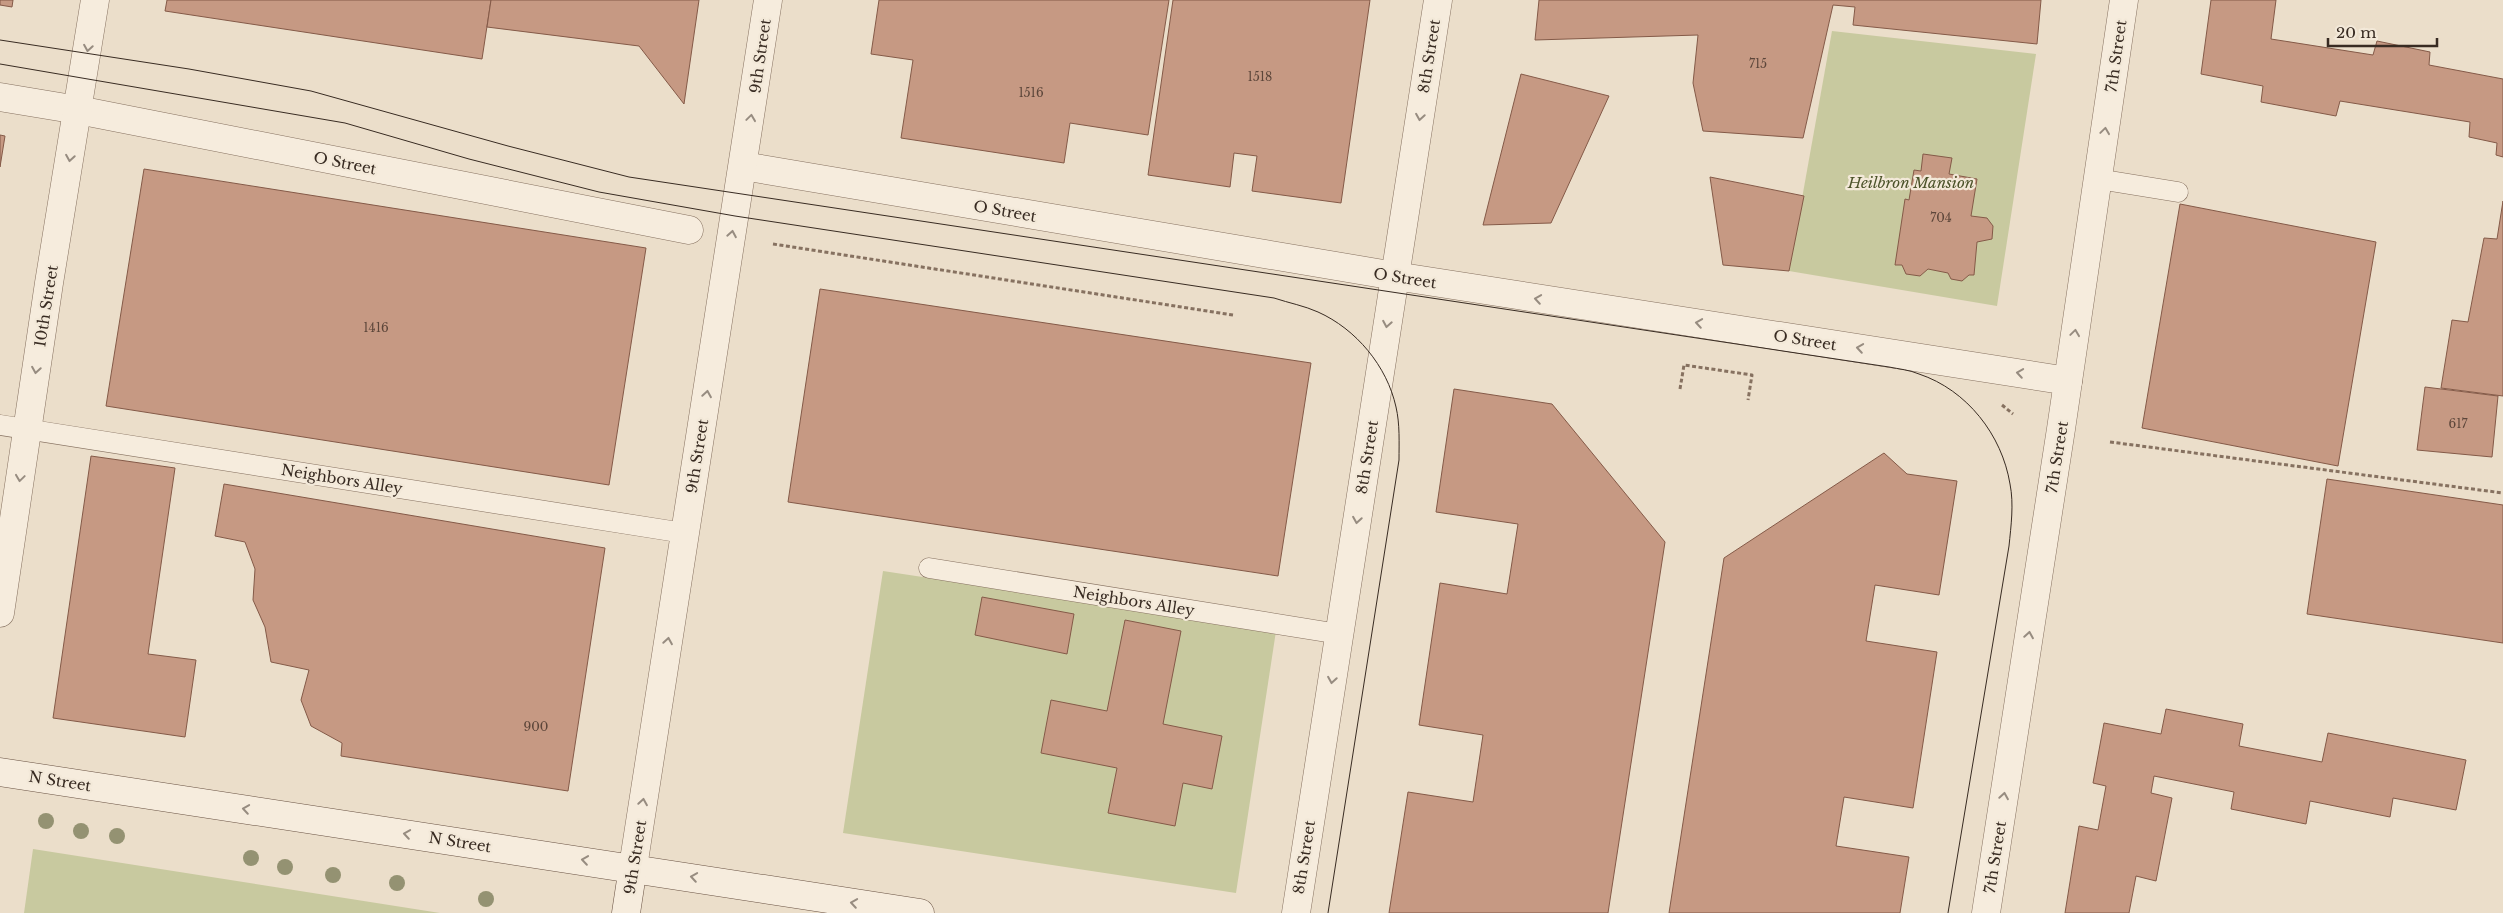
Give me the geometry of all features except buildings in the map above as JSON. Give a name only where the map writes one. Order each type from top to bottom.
[{"type":"street","name":"10th Street","points":[[0,613],[95,0]]},
{"type":"street","name":"9th Street","points":[[626,913],[768,0]]},
{"type":"street","name":"8th Street","points":[[1296,913],[1438,0]]},
{"type":"street","name":"7th Street","points":[[1986,913],[2068,381],[2124,0]]},
{"type":"street","name":"O Street","points":[[0,98],[78,110],[689,230]]},
{"type":"street","name":"O Street","points":[[743,166],[1395,276],[2068,381]]},
{"type":"street","name":"N Street","points":[[0,772],[633,867],[920,913]]},
{"type":"lane","points":[[2098,179],[2178,192]]},
{"type":"lane","name":"Neighbors Alley","points":[[0,425],[684,533]]},
{"type":"lane","name":"Neighbors Alley","points":[[929,568],[1339,634]]},
{"type":"path","points":[[773,244],[1233,315]]},
{"type":"path","points":[[1680,389],[1684,365],[1752,375],[1748,400]]},
{"type":"path","points":[[1997,401],[2013,414]]},
{"type":"path","points":[[2110,442],[2503,493]]},
{"type":"green space","name":"Heilbron Mansion","points":[[1832,31],[2036,54],[1997,306],[1789,271]]},
{"type":"green space","points":[[883,571],[1276,631],[1236,893],[843,833]]},
{"type":"green space","points":[[33,849],[440,913],[24,913]]},
{"type":"tram line","points":[[0,40],[189,69],[311,91],[508,146],[629,177],[1889,367],[1912,372],[1936,381],[1967,403],[1990,432],[2006,466],[2012,499],[2009,546],[1948,913]]},
{"type":"tram line","points":[[0,64],[345,123],[469,159],[599,192],[735,216],[1274,298],[1313,310],[1332,319],[1345,328],[1368,350],[1385,377],[1396,407],[1399,427],[1399,460],[1328,913]]}]
